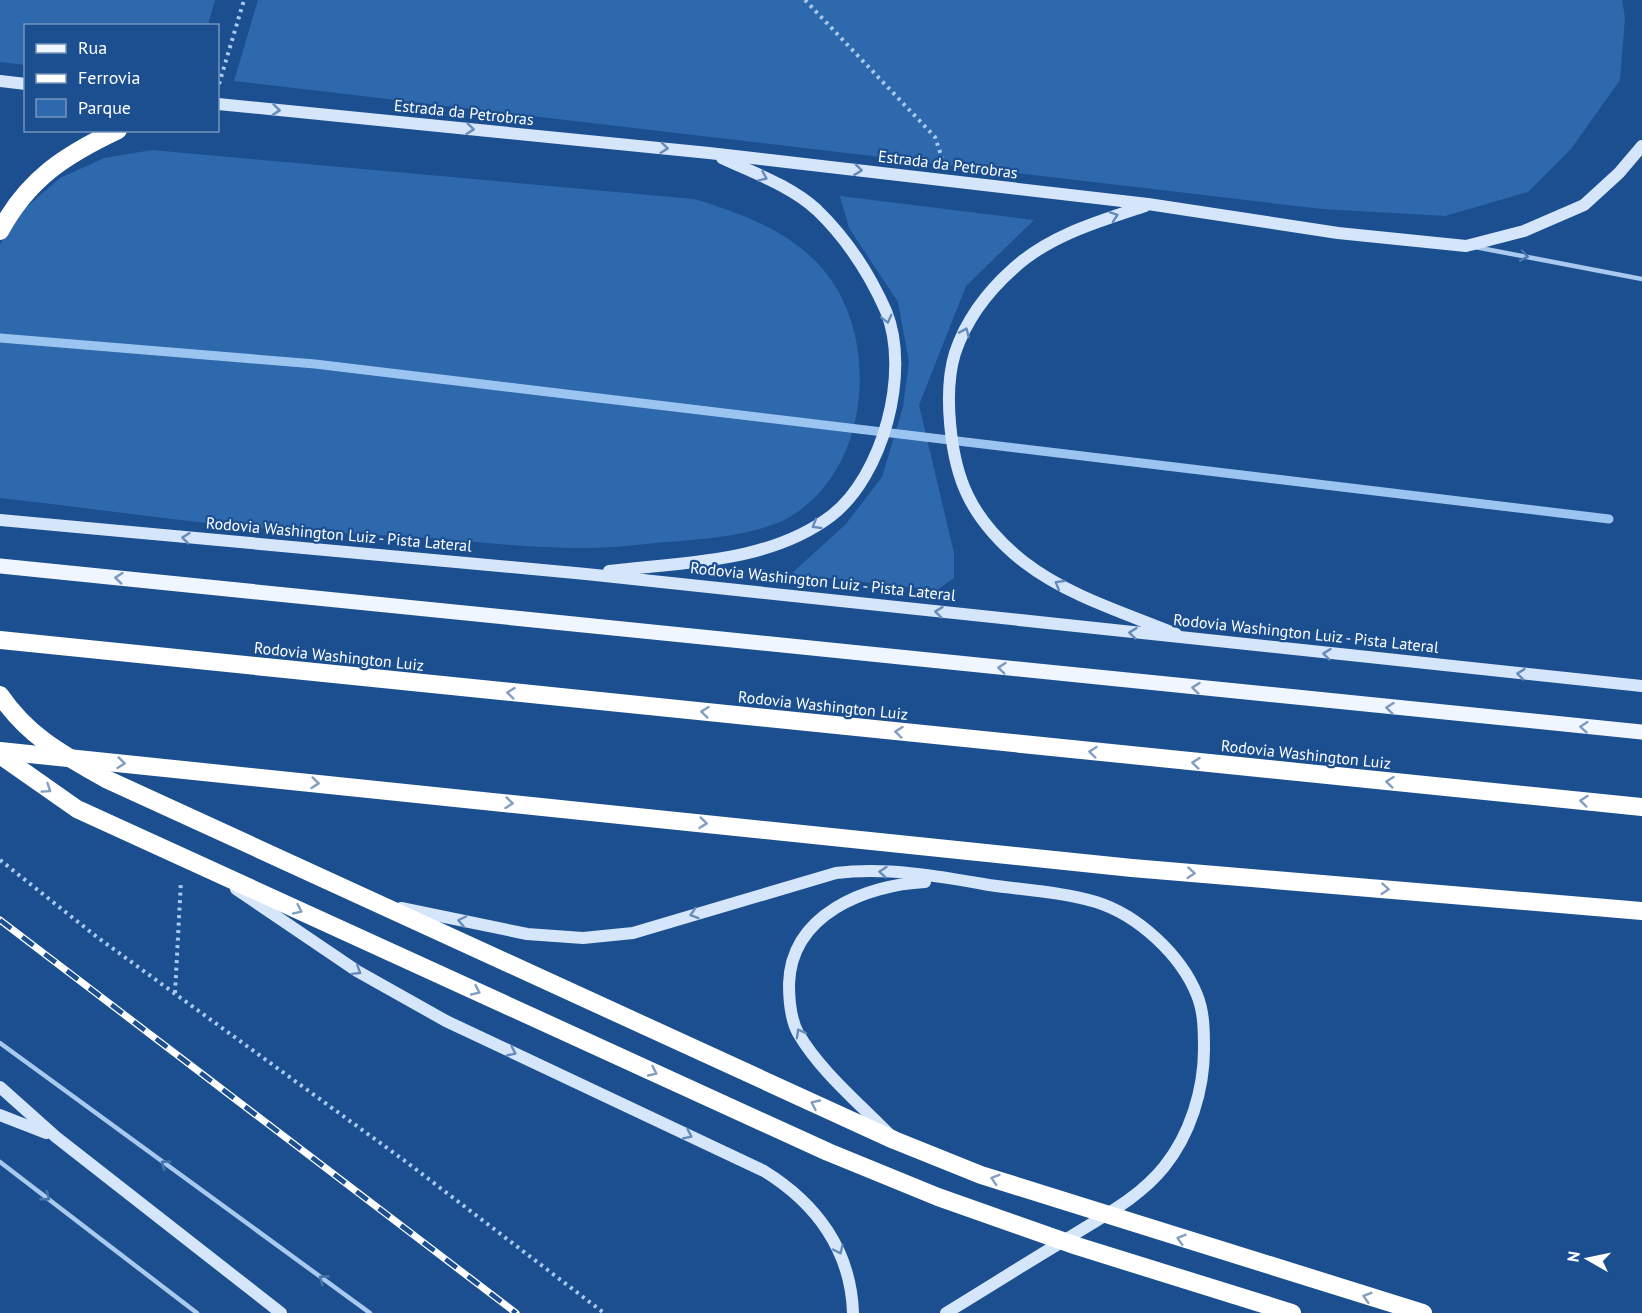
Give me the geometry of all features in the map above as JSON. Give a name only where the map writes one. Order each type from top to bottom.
[{"type":"highway","points":[[0,231],[13,208],[39,179],[75,150],[114,132]]},
{"type":"highway","name":"Rodovia Washington Luiz","points":[[0,640],[1642,807]]},
{"type":"highway","points":[[0,695],[16,718],[51,747],[106,779],[894,1140],[981,1175],[1423,1313]]},
{"type":"highway","points":[[0,753],[77,809],[828,1152],[938,1197],[1077,1246],[1292,1313]]},
{"type":"highway","points":[[0,753],[1132,868],[1642,911]]},
{"type":"highway","points":[[1603,907],[1642,919]]},
{"type":"main road","points":[[0,81],[24,84]]},
{"type":"main road","name":"Estrada da Petrobras","points":[[219,104],[710,153],[1148,204],[1338,233],[1466,246],[1524,231],[1584,205],[1619,173],[1642,146]]},
{"type":"main road","points":[[586,574],[754,552],[793,539],[832,515],[860,487],[876,456],[887,420],[894,385],[894,351],[887,313],[864,269],[842,237],[816,209],[777,183],[710,153]]},
{"type":"main road","points":[[1148,204],[1083,227],[1047,244],[1016,266],[994,287],[972,316],[955,354],[950,388],[951,427],[957,461],[968,496],[992,532],[1023,562],[1067,589],[1191,640]]},
{"type":"main road","name":"Rodovia Washington Luiz - Pista Lateral","points":[[0,520],[586,574],[1191,640],[1642,686]]},
{"type":"main road","points":[[0,566],[1642,732]]},
{"type":"main road","points":[[204,867],[357,971],[459,1027],[764,1171],[784,1183],[820,1217],[833,1237],[849,1281],[853,1313]]},
{"type":"main road","points":[[376,903],[526,934],[583,938],[633,933],[836,873],[882,872],[962,880],[1095,902],[1131,919],[1160,944],[1188,977],[1202,1012],[1204,1057],[1198,1098],[1174,1153],[1149,1184],[1124,1204],[946,1313]]},
{"type":"main road","points":[[894,1140],[814,1056],[797,1031],[789,1002],[789,972],[800,944],[819,920],[843,902],[873,890],[911,883],[962,880]]},
{"type":"main road","points":[[0,1087],[56,1137],[281,1313]]},
{"type":"main road","points":[[0,1116],[22,1122],[56,1137]]},
{"type":"lane","points":[[1466,246],[1602,269],[1642,279]]},
{"type":"lane","points":[[0,1043],[370,1313]]},
{"type":"lane","points":[[0,1162],[196,1313]]},
{"type":"path","points":[[219,84],[244,0]]},
{"type":"path","points":[[805,0],[935,137],[942,158],[941,180]]},
{"type":"path","points":[[175,993],[182,857]]},
{"type":"path","points":[[0,860],[175,993],[405,1161],[604,1313]]},
{"type":"green space","points":[[0,0],[215,0],[208,24],[24,24],[24,65],[0,62]]},
{"type":"green space","points":[[258,0],[1622,0],[1625,18],[1620,80],[1571,149],[1528,192],[1445,216],[1322,209],[234,81]]},
{"type":"green space","points":[[152,150],[694,199],[749,218],[797,245],[817,263],[834,284],[847,310],[856,340],[859,390],[850,440],[840,463],[826,485],[809,503],[775,524],[714,538],[599,548],[524,546],[244,527],[0,498],[0,244],[24,209],[60,178],[104,158]]},
{"type":"green space","points":[[840,196],[1034,220],[966,286],[919,405],[954,553],[954,578],[937,590],[791,574],[846,524],[882,477],[903,407],[909,362],[898,302],[849,228]]},
{"type":"waterway","points":[[0,338],[315,364],[1609,519]]},
{"type":"railway","points":[[0,920],[516,1313]]}]
